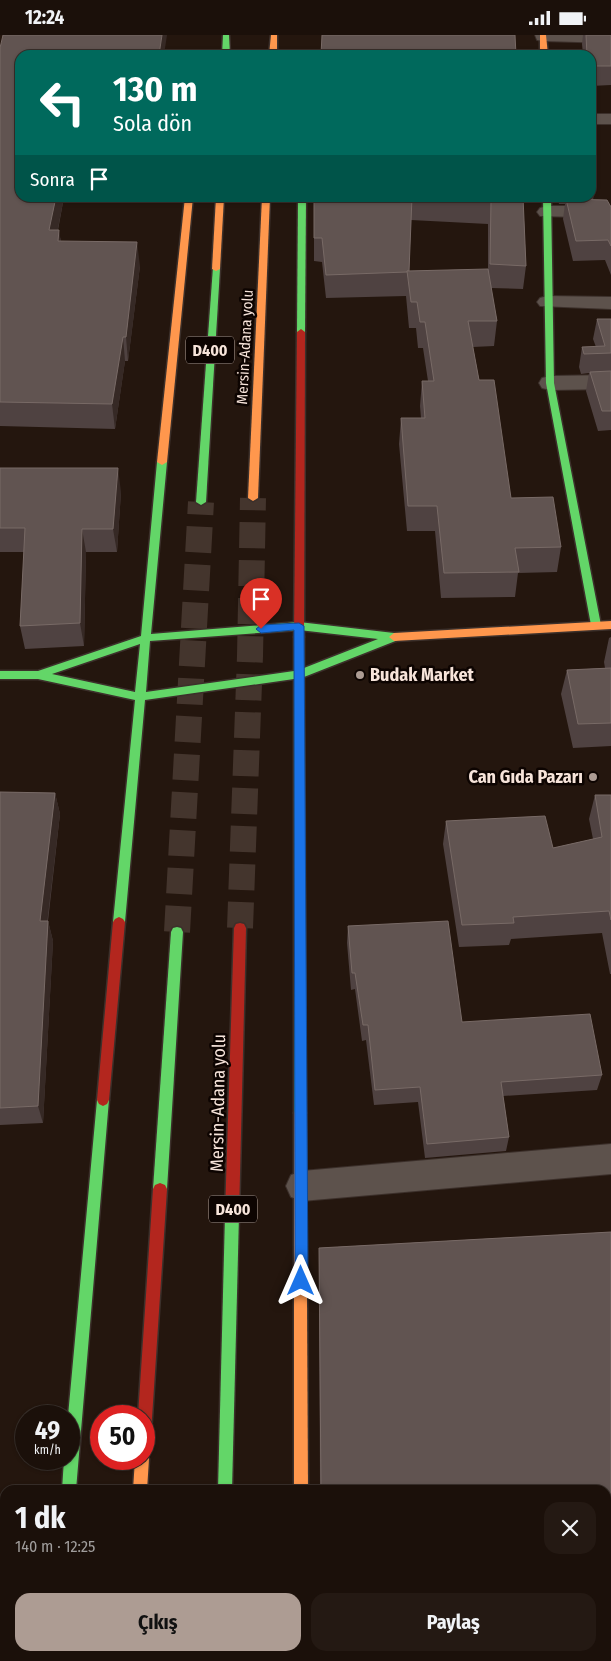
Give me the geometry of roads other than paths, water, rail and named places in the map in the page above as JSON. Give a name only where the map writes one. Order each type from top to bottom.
[{"type":"main road","points":[[226,35],[226,50]]},
{"type":"main road","points":[[273,50],[274,35]]},
{"type":"main road","points":[[543,36],[544,50]]},
{"type":"main road","points":[[69,1485],[139,697],[189,202]]},
{"type":"main road","name":"Mersin-Adana yolu","points":[[201,502],[220,202]]},
{"type":"main road","name":"Mersin-Adana yolu","points":[[253,498],[266,202]]},
{"type":"main road","points":[[301,1485],[301,674],[299,626],[302,202]]},
{"type":"main road","points":[[547,205],[547,302],[550,383],[596,625]]},
{"type":"main road","points":[[38,675],[145,638],[299,626],[394,637],[611,625]]},
{"type":"main road","points":[[0,675],[38,675],[139,697],[301,674],[394,637]]},
{"type":"main road","name":"Mersin-Adana yolu","points":[[225,1485],[240,928]]},
{"type":"main road","points":[[146,1405],[176,932]]},
{"type":"main road","points":[[140,1485],[141,1470]]},
{"type":"street","points":[[543,36],[611,38]]},
{"type":"street","points":[[596,119],[611,119]]},
{"type":"street","points":[[547,205],[611,212]]},
{"type":"street","points":[[547,302],[611,303]]},
{"type":"street","points":[[550,383],[611,382]]},
{"type":"street","points":[[302,1186],[611,1159]]},
{"type":"tunnel","points":[[240,928],[250,656],[253,498]]},
{"type":"tunnel","points":[[177,932],[201,502]]},
{"type":"place","name":"Budak Market","points":[[360,675]]},
{"type":"place","name":"Can Gıda Pazarı","points":[[593,777]]}]
